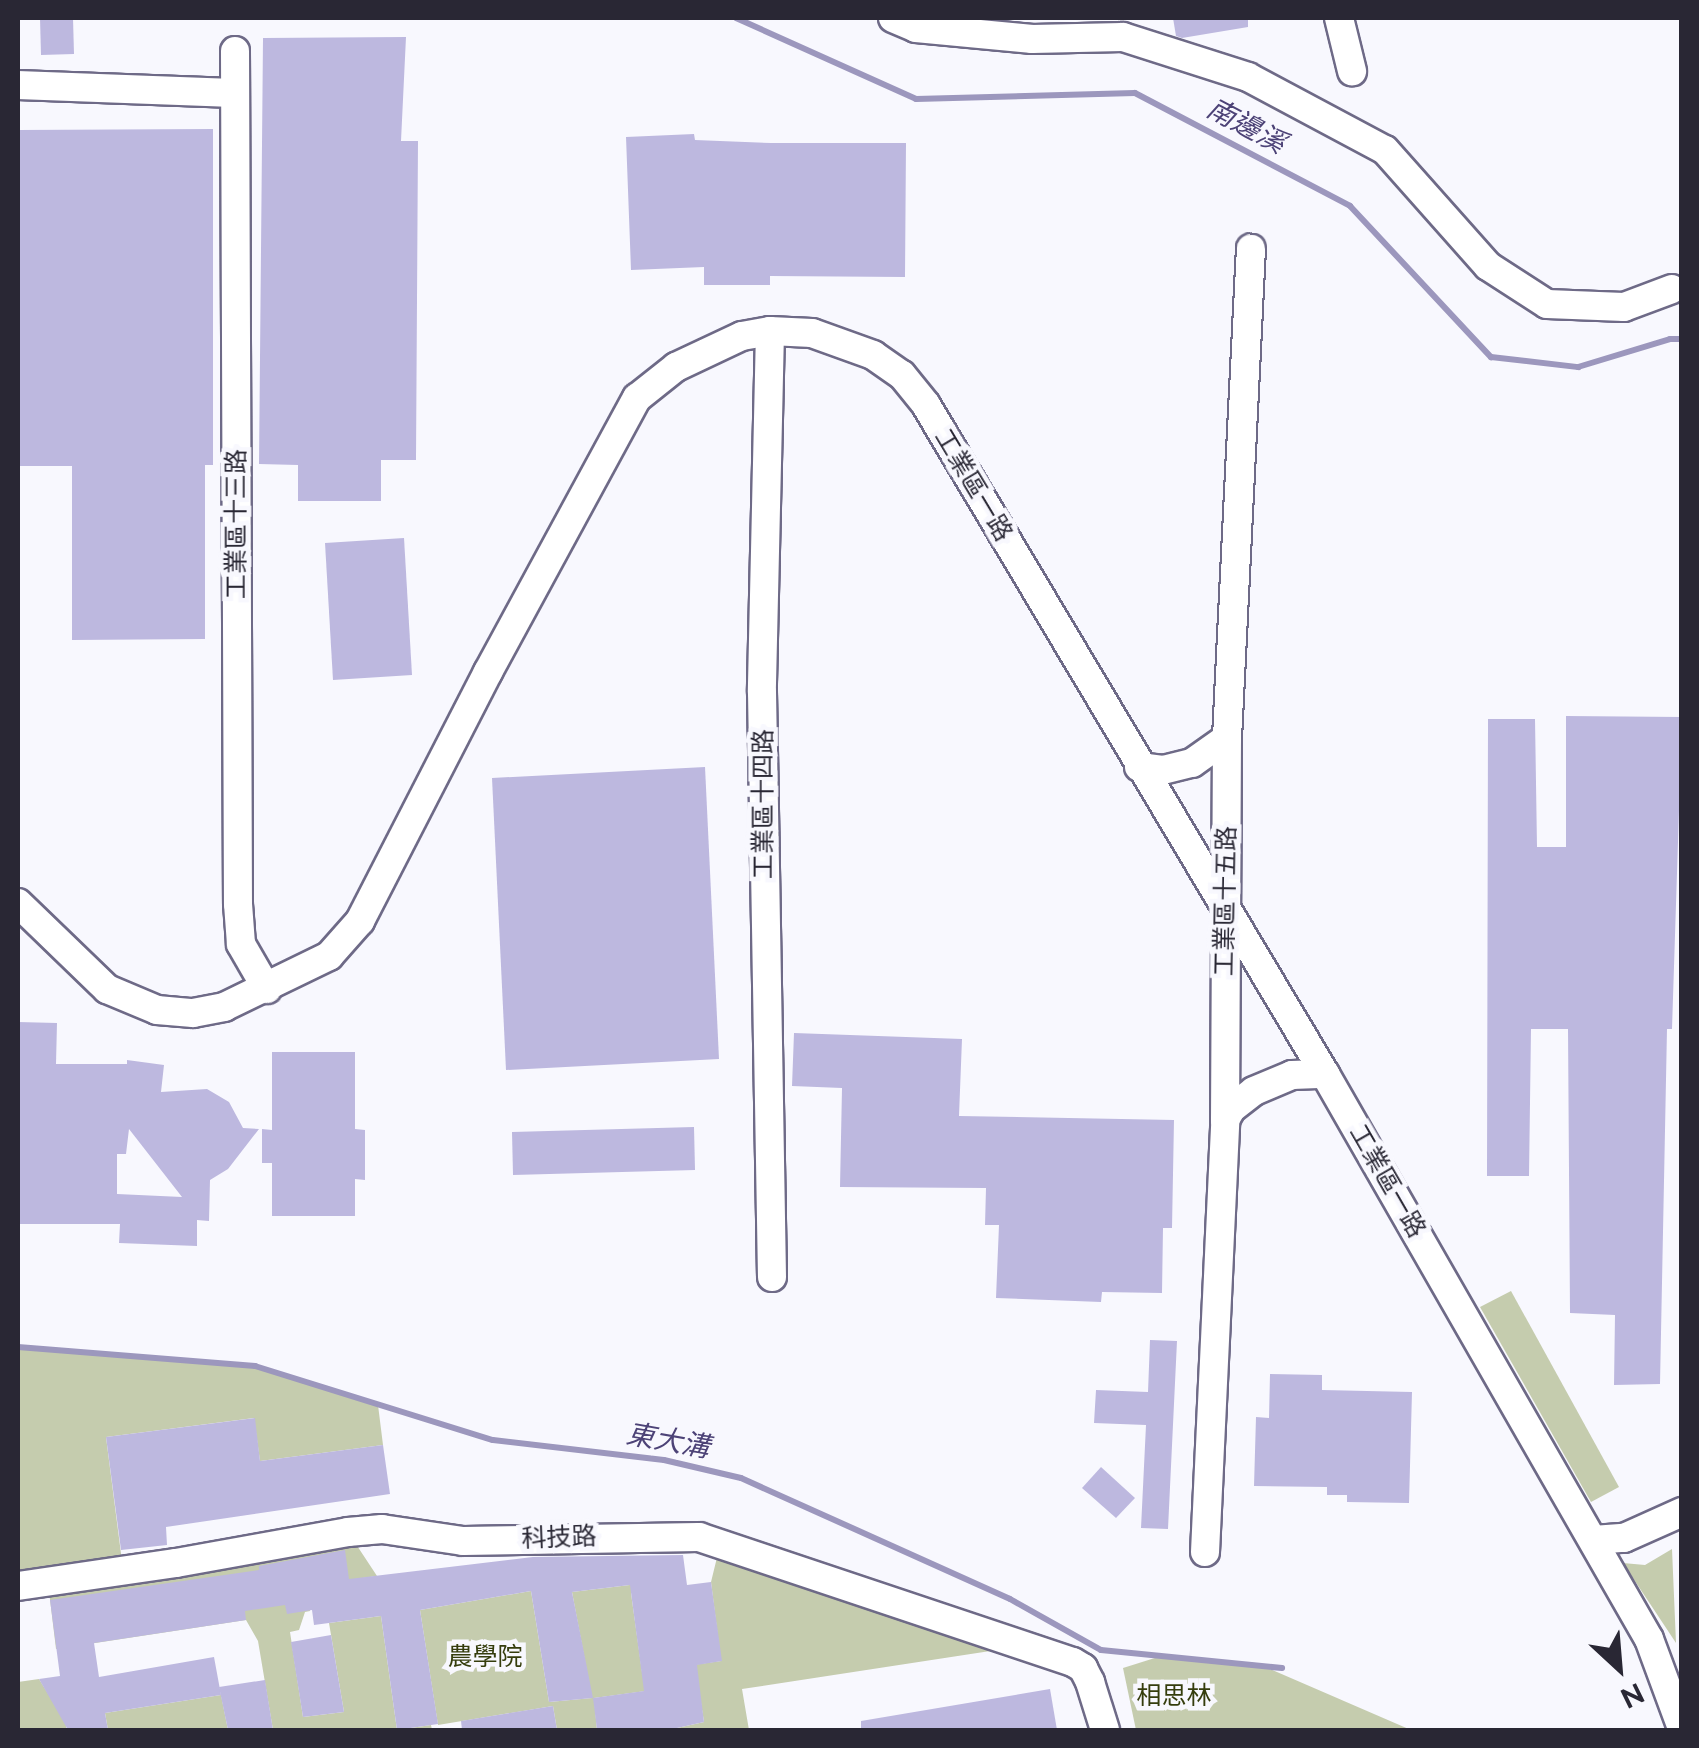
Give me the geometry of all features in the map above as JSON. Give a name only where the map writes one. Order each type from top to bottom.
[{"type":"street","points":[[893,18],[916,28],[1032,39],[1123,37],[1248,78],[1385,150],[1488,266],[1546,304],[1624,307],[1672,289]]},
{"type":"street","points":[[1340,18],[1352,71]]},
{"type":"street","name":"工業區十三路","points":[[236,51],[233,93],[238,904],[241,944],[267,989]]},
{"type":"street","points":[[18,84],[233,93]]},
{"type":"street","name":"工業區十五路","points":[[1204,1552],[1225,1120],[1223,909],[1228,738],[1251,250]]},
{"type":"street","name":"工業區一路","points":[[18,903],[107,989],[156,1010],[193,1013],[224,1007],[328,956],[360,921],[488,672],[637,398],[704,351],[770,331],[812,333],[873,354],[902,375],[926,405],[1223,909],[1325,1074],[1649,1639],[1681,1726]]},
{"type":"street","name":"工業區十四路","points":[[770,331],[762,692],[772,1278]]},
{"type":"street","points":[[1139,766],[1163,770],[1192,764],[1228,738]]},
{"type":"street","points":[[1225,1120],[1231,1109],[1254,1092],[1292,1076],[1325,1074]]},
{"type":"street","points":[[1593,1540],[1624,1538],[1682,1512]]},
{"type":"street","name":"科技路","points":[[18,1586],[365,1530],[463,1541],[699,1537],[724,1542],[986,1636],[1034,1647],[1082,1668],[1100,1707],[1104,1730]]},
{"type":"street","points":[[1681,1726],[1682,1713]]},
{"type":"green space","points":[[1511,1291],[1619,1487],[1591,1502],[1480,1307]]},
{"type":"green space","points":[[18,1348],[255,1366],[378,1405],[383,1445],[260,1461],[254,1418],[106,1437],[123,1569],[348,1532],[377,1576],[307,1586],[310,1611],[305,1612],[299,1630],[290,1632],[303,1717],[344,1712],[329,1623],[381,1616],[397,1730],[273,1730],[258,1641],[246,1620],[56,1649],[48,1583],[18,1586]]},
{"type":"green space","name":"農學院","points":[[722,1537],[1043,1643],[742,1689],[749,1730],[668,1730],[704,1722],[698,1684],[594,1698],[597,1730],[557,1730],[553,1706],[438,1725],[420,1610],[531,1591],[549,1702],[592,1698],[572,1592],[638,1584],[631,1593],[642,1672],[721,1661],[711,1582]]},
{"type":"green space","points":[[1672,1549],[1676,1643],[1623,1563],[1645,1565]]},
{"type":"green space","name":"相思林","points":[[1158,1657],[1256,1663],[1411,1730],[1136,1730],[1123,1668]]},
{"type":"green space","points":[[39,1679],[67,1730],[18,1730],[18,1682]]},
{"type":"green space","points":[[221,1695],[228,1730],[108,1730],[105,1713]]},
{"type":"green space","points":[[431,1725],[432,1730],[397,1730]]},
{"type":"building","points":[[40,18],[73,18],[74,54],[41,55]]},
{"type":"building","points":[[1173,18],[1248,18],[1248,27],[1182,38],[1176,36]]},
{"type":"building","points":[[406,37],[401,141],[418,141],[416,460],[381,460],[381,501],[298,501],[298,465],[259,464],[263,38]]},
{"type":"building","points":[[213,129],[213,465],[205,465],[205,639],[72,640],[72,466],[18,466],[18,130]]},
{"type":"building","points":[[694,134],[695,140],[906,143],[905,277],[770,276],[770,285],[704,285],[704,267],[631,270],[626,137]]},
{"type":"building","points":[[404,538],[412,675],[333,680],[325,543]]},
{"type":"building","points":[[1566,716],[1682,717],[1672,1029],[1667,1029],[1660,1384],[1614,1385],[1615,1315],[1570,1313],[1568,1029],[1531,1029],[1529,1176],[1487,1176],[1488,719],[1535,719],[1537,847],[1566,847]]},
{"type":"building","points":[[705,767],[719,1059],[506,1070],[492,778]]},
{"type":"building","points":[[18,1022],[57,1023],[56,1064],[127,1064],[127,1060],[164,1065],[161,1092],[207,1089],[229,1102],[243,1128],[259,1129],[228,1169],[210,1180],[209,1221],[197,1220],[197,1246],[119,1243],[120,1224],[18,1224]],"holes":[[[129,1129],[182,1197],[117,1194],[117,1154],[126,1154]]]},
{"type":"building","points":[[794,1033],[962,1039],[959,1116],[1174,1120],[1172,1228],[1163,1228],[1162,1293],[1102,1292],[1101,1302],[996,1298],[999,1225],[985,1225],[986,1188],[840,1187],[842,1088],[792,1086]]},
{"type":"building","points":[[272,1052],[355,1052],[355,1129],[365,1130],[365,1180],[355,1179],[355,1216],[272,1216],[272,1163],[262,1163],[262,1129],[272,1130]]},
{"type":"building","points":[[694,1127],[695,1170],[513,1175],[512,1132]]},
{"type":"building","points":[[1150,1340],[1177,1341],[1168,1529],[1141,1528],[1146,1425],[1094,1423],[1096,1390],[1148,1392]]},
{"type":"building","points":[[1270,1374],[1322,1375],[1322,1390],[1412,1392],[1409,1503],[1347,1502],[1347,1495],[1327,1495],[1327,1487],[1254,1486],[1256,1417],[1269,1418]]},
{"type":"building","points":[[255,1418],[260,1461],[383,1445],[390,1494],[166,1527],[167,1545],[121,1550],[106,1437]]},
{"type":"building","points":[[1101,1467],[1135,1498],[1116,1518],[1082,1488]]},
{"type":"building","points":[[345,1550],[349,1579],[533,1557],[683,1555],[687,1585],[711,1582],[722,1661],[697,1665],[704,1722],[668,1730],[597,1730],[593,1698],[549,1702],[531,1591],[420,1610],[438,1724],[397,1730],[381,1616],[314,1625],[312,1610],[287,1614],[285,1605],[245,1611],[246,1620],[94,1643],[99,1677],[214,1657],[221,1695],[105,1713],[108,1730],[68,1730],[39,1679],[60,1676],[50,1600],[259,1570],[259,1566]],"holes":[[[630,1585],[644,1691],[593,1698],[572,1592]]]},
{"type":"building","points":[[331,1635],[344,1712],[303,1717],[291,1642]]},
{"type":"building","points":[[265,1680],[273,1730],[228,1730],[219,1687]]},
{"type":"building","points":[[1050,1689],[1057,1730],[861,1730],[861,1721]]},
{"type":"building","points":[[553,1706],[557,1730],[462,1730],[461,1721]]},
{"type":"waterway","name":"南邊溪","points":[[736,18],[916,99],[1135,93],[1350,206],[1491,357],[1578,367],[1670,339],[1682,339]]},
{"type":"waterway","name":"東大溝","points":[[18,1347],[255,1366],[493,1440],[664,1460],[741,1478],[1010,1599],[1101,1650],[1282,1668]]}]
